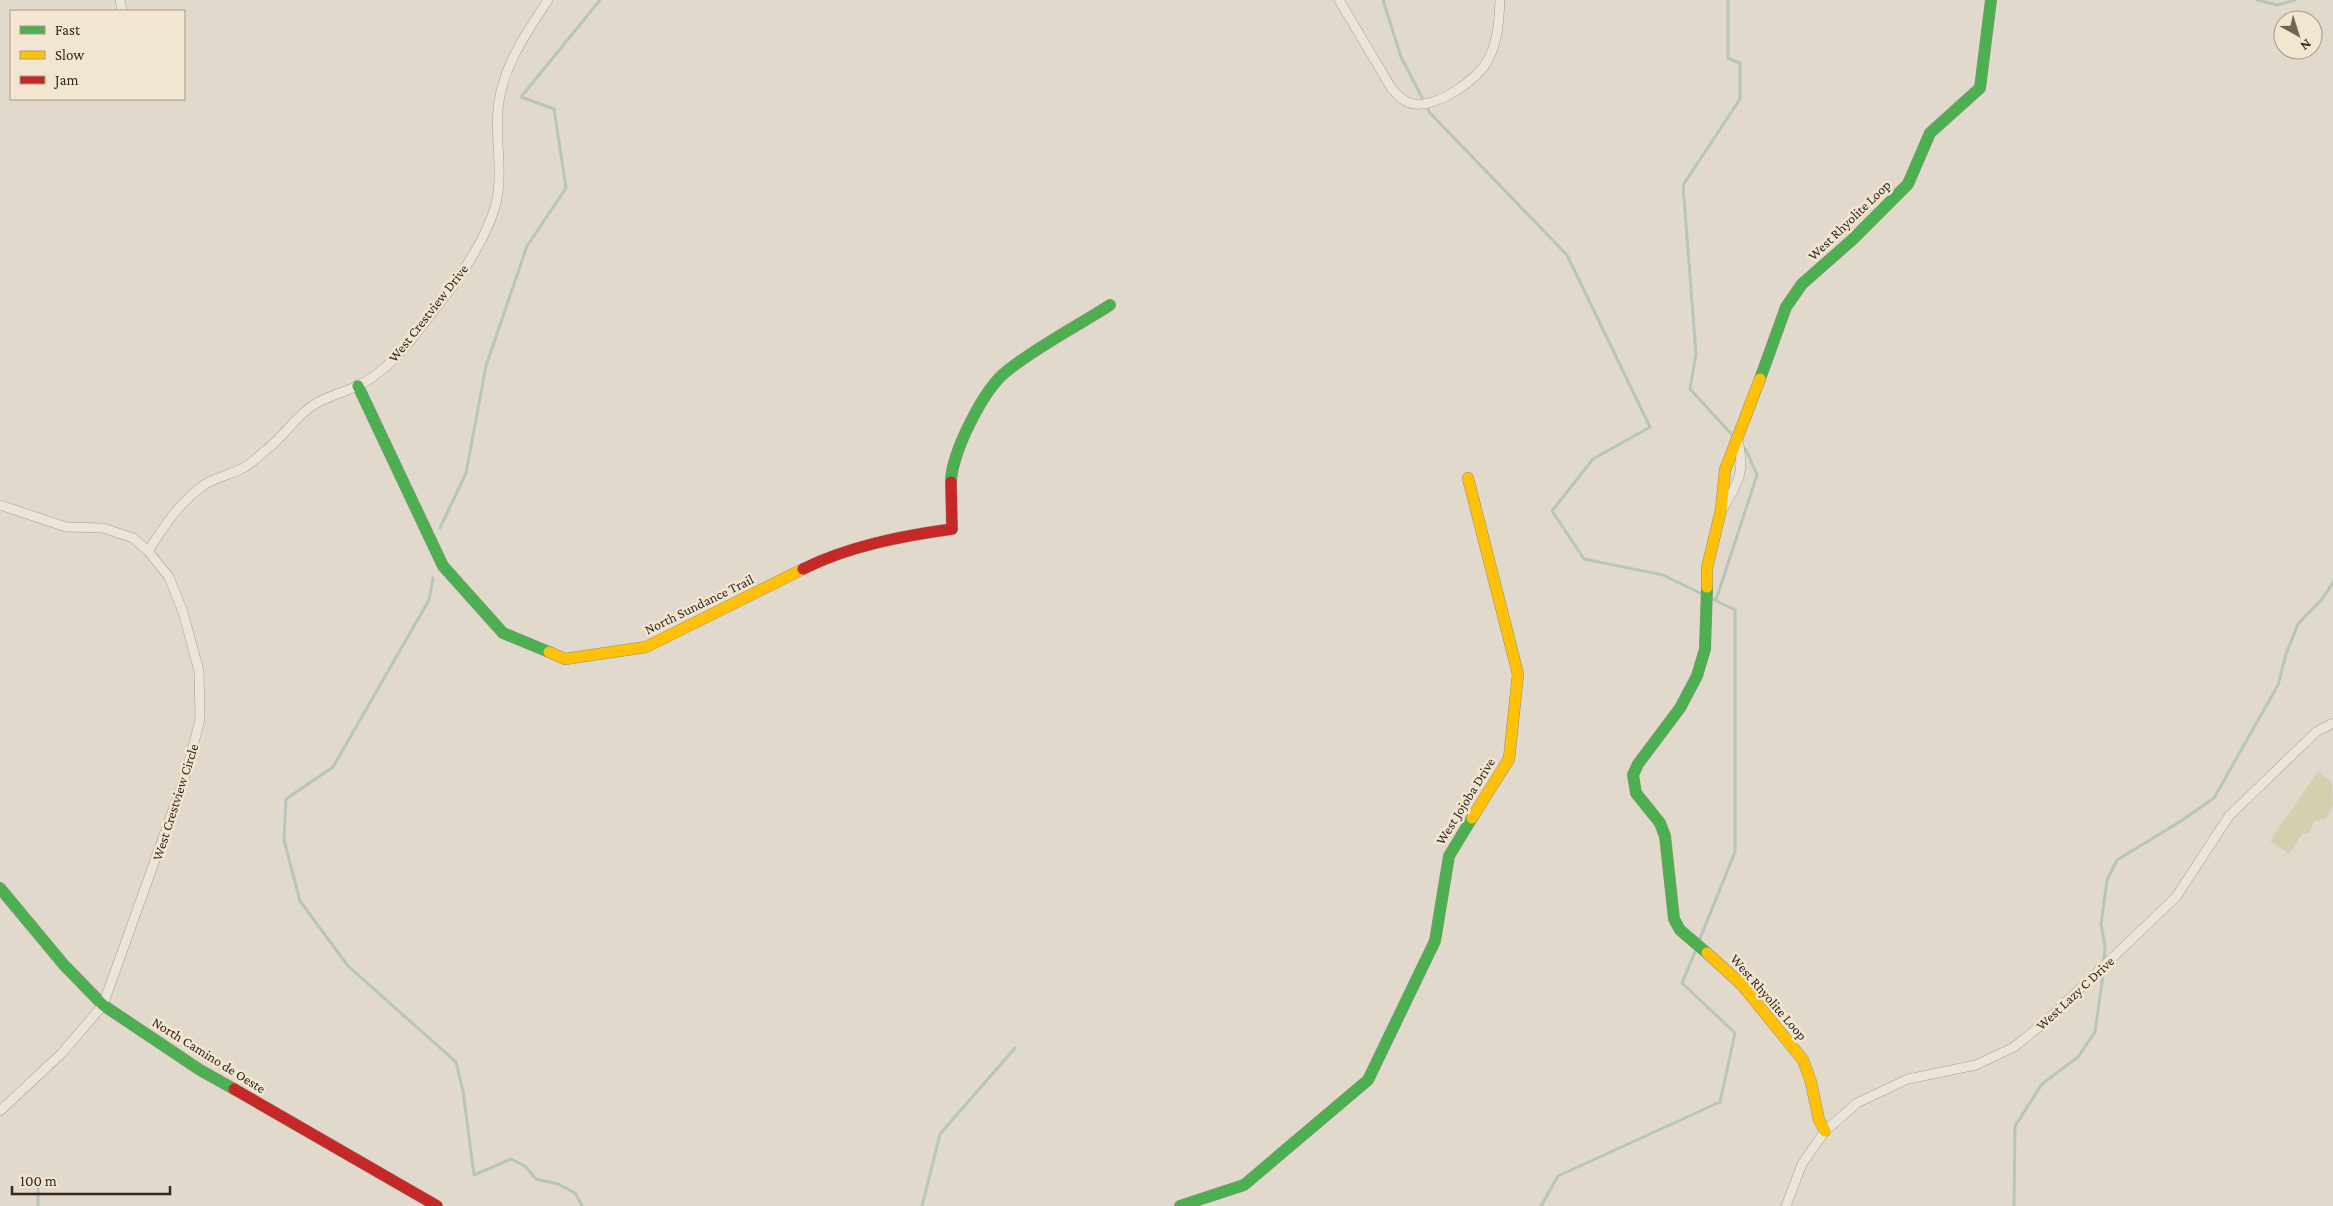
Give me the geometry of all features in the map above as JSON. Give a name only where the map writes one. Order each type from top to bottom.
[{"type":"street","name":"West Crestview Drive","points":[[148,551],[166,523],[185,501],[205,484],[245,467],[275,443],[298,415],[318,402],[358,386],[381,372],[411,340],[473,254],[487,231],[496,204],[500,175],[499,102],[505,77],[517,49],[548,0]]},
{"type":"street","points":[[1338,0],[1392,89],[1403,100],[1414,104],[1432,101],[1446,95],[1460,88],[1478,74],[1488,60],[1498,35],[1500,0]]},
{"type":"street","name":"West Rhyolite Loop","points":[[1824,1131],[1819,1120],[1811,1082],[1803,1060],[1742,985],[1720,963],[1680,930],[1674,919],[1665,836],[1660,823],[1636,793],[1633,775],[1638,764],[1680,708],[1697,676],[1705,649],[1709,552],[1721,510],[1724,470],[1738,441],[1786,307],[1802,284],[1852,240],[1908,184],[1930,133],[1980,88],[1991,0]]},
{"type":"street","name":"North Sundance Trail","points":[[358,386],[443,566],[503,633],[565,659],[646,647],[821,560],[904,536],[952,529],[951,478],[961,440],[978,408],[1005,372],[1110,305]]},
{"type":"street","name":"West Rhyolite Loop","points":[[1721,510],[1739,480],[1743,468],[1738,441]]},
{"type":"street","name":"West Jojoba Drive","points":[[1180,1206],[1244,1185],[1368,1080],[1435,941],[1448,856],[1509,759],[1518,674],[1468,478]]},
{"type":"street","name":"West Crestview Circle","points":[[0,505],[66,527],[103,528],[133,538],[148,551],[169,577],[183,612],[199,671],[200,719],[187,771],[116,976],[104,1005],[62,1053],[0,1111]]},
{"type":"street","name":"West Lazy C Drive","points":[[1786,1206],[1802,1164],[1824,1131],[1857,1103],[1908,1079],[1976,1065],[2014,1047],[2045,1022],[2176,897],[2229,816],[2316,732],[2333,723]]},
{"type":"street","name":"North Camino de Oeste","points":[[0,888],[64,965],[104,1005],[200,1070],[437,1206]]},
{"type":"shaded area","points":[[2318,771],[2332,783],[2333,805],[2326,819],[2315,821],[2308,834],[2303,833],[2289,854],[2270,841]]},
{"type":"waterway","points":[[440,528],[466,473],[486,366],[527,246],[566,188],[554,109],[521,97],[600,0]]},
{"type":"waterway","points":[[1383,0],[1401,57],[1430,113],[1567,255],[1650,427],[1593,459],[1552,511],[1584,559],[1663,575],[1702,594]]},
{"type":"waterway","points":[[1728,0],[1728,58],[1740,63],[1740,99],[1683,185],[1696,354],[1690,389],[1735,438]]},
{"type":"waterway","points":[[2257,0],[2277,5],[2295,0]]},
{"type":"waterway","points":[[1716,600],[1757,475],[1746,450],[1741,445]]},
{"type":"waterway","points":[[433,578],[429,600],[333,767],[286,799],[284,840],[300,901],[348,966],[456,1062],[463,1091],[474,1175],[511,1159],[525,1166],[536,1179],[558,1184],[575,1193],[582,1206]]},
{"type":"waterway","points":[[2104,962],[2105,946],[2101,924],[2107,880],[2117,860],[2181,821],[2214,798],[2278,685],[2286,654],[2298,624],[2323,598],[2333,582]]},
{"type":"waterway","points":[[1699,941],[1735,852],[1735,610],[1710,598]]},
{"type":"waterway","points":[[1541,1206],[1558,1176],[1720,1102],[1735,1033],[1682,983],[1697,947]]},
{"type":"waterway","points":[[2014,1206],[2015,1126],[2042,1084],[2078,1057],[2095,1032],[2104,968]]},
{"type":"waterway","points":[[922,1206],[940,1134],[1015,1048]]},
{"type":"waterway","points":[[38,1176],[38,1206]]},
{"type":"traffic: fast","points":[[1760,379],[1786,307],[1802,284],[1852,240],[1908,184],[1930,133],[1980,88],[1991,0]]},
{"type":"traffic: fast","points":[[951,482],[952,470],[970,422],[998,380],[1031,353],[1110,305]]},
{"type":"traffic: fast","points":[[358,386],[443,566],[503,633],[549,652]]},
{"type":"traffic: fast","points":[[1707,587],[1705,649],[1697,676],[1680,708],[1638,764],[1633,775],[1636,793],[1660,823],[1665,836],[1674,919],[1680,930],[1707,953]]},
{"type":"traffic: fast","points":[[1180,1206],[1244,1185],[1368,1080],[1435,941],[1449,856],[1472,818]]},
{"type":"traffic: fast","points":[[0,888],[64,965],[103,1005],[200,1070],[234,1089]]},
{"type":"traffic: slow","points":[[1707,587],[1707,568],[1721,510],[1725,470],[1760,379]]},
{"type":"traffic: slow","points":[[1468,478],[1518,674],[1509,759],[1472,818]]},
{"type":"traffic: slow","points":[[549,652],[565,659],[646,647],[803,569]]},
{"type":"traffic: slow","points":[[1707,953],[1742,985],[1803,1060],[1811,1082],[1819,1120],[1825,1131]]},
{"type":"traffic: jam","points":[[803,569],[857,548],[914,535],[952,529],[951,482]]},
{"type":"traffic: jam","points":[[234,1089],[437,1206]]}]
